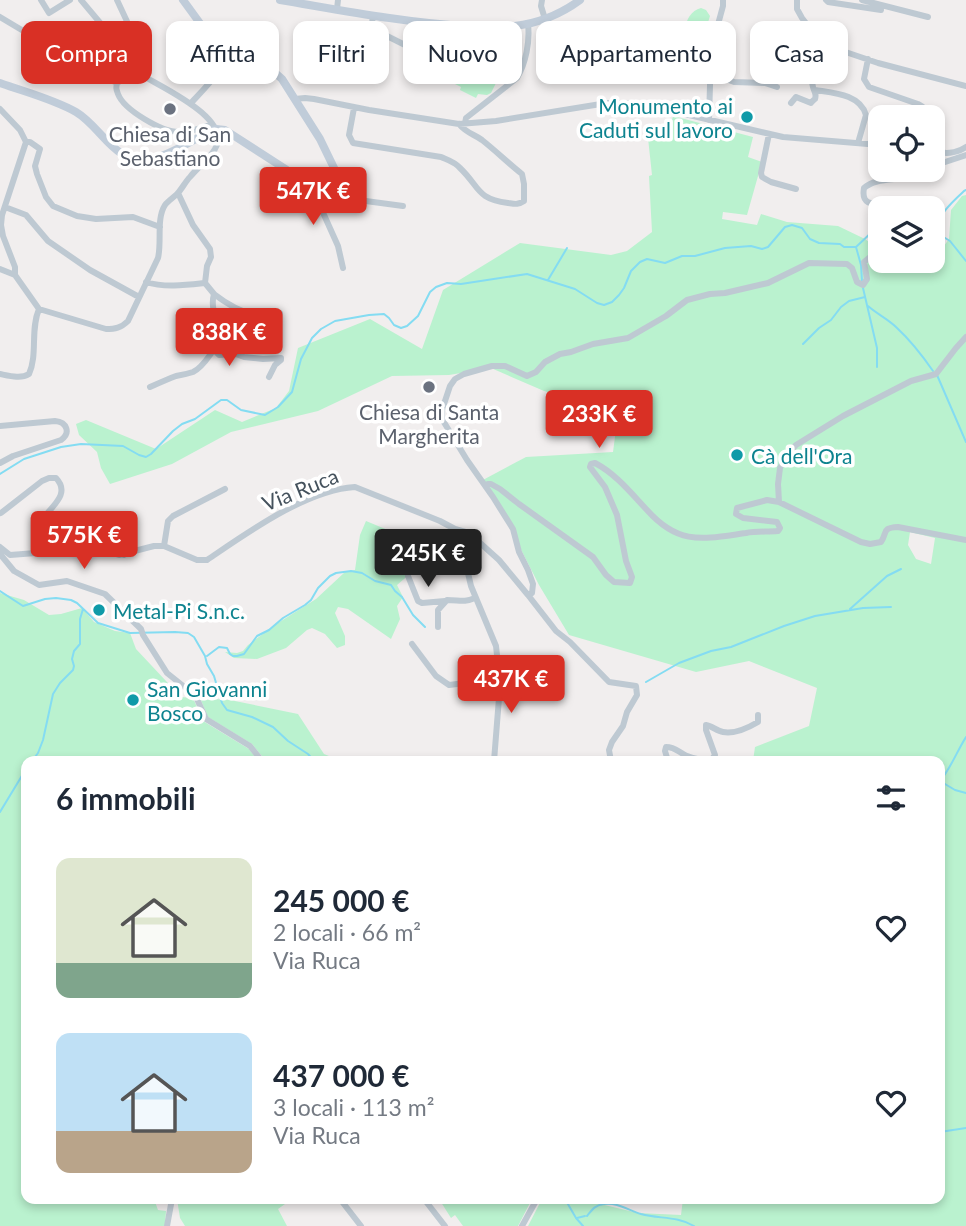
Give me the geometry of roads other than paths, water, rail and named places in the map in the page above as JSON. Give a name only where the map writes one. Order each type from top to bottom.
[{"type":"main road","points":[[183,0],[198,21]]},
{"type":"main road","points":[[280,0],[337,4],[373,15],[432,23],[500,28],[545,19],[580,0]]},
{"type":"main road","points":[[0,83],[77,112],[110,146],[133,158],[150,159],[161,156],[214,127],[225,130],[315,188],[330,189],[335,184],[335,170],[320,139],[279,76]]},
{"type":"street","points":[[41,0],[49,13],[70,0]]},
{"type":"street","points":[[81,0],[98,21]]},
{"type":"street","points":[[0,109],[20,130],[26,142],[1,225],[2,236],[15,267],[15,275],[39,309],[106,329],[124,326],[158,258],[161,214],[165,206],[217,146],[218,138],[214,127],[189,102],[143,73],[131,30],[117,0]]},
{"type":"street","points":[[719,21],[723,0]]},
{"type":"street","points":[[797,0],[797,9],[804,21]]},
{"type":"street","points":[[826,0],[881,10]]},
{"type":"street","points":[[862,0],[928,17]]},
{"type":"street","points":[[540,1],[545,19]]},
{"type":"street","points":[[373,15],[375,30],[403,44]]},
{"type":"street","points":[[0,17],[21,30]]},
{"type":"street","points":[[462,124],[517,78],[527,50],[528,24]]},
{"type":"street","points":[[848,53],[966,86]]},
{"type":"street","points":[[868,59],[864,79],[869,87],[920,105]]},
{"type":"street","points":[[736,82],[765,83],[777,87]]},
{"type":"street","points":[[117,84],[117,92],[127,106],[162,128],[177,132],[214,127]]},
{"type":"street","points":[[189,102],[206,84]]},
{"type":"street","points":[[709,120],[711,84]]},
{"type":"street","points":[[791,103],[796,97],[811,103],[815,98],[812,84]]},
{"type":"street","points":[[815,90],[845,95],[862,107],[866,115],[858,143]]},
{"type":"street","points":[[295,99],[305,98],[462,124],[625,102],[648,104],[769,134],[806,140],[868,144]]},
{"type":"street","points":[[300,108],[312,102],[323,102]]},
{"type":"street","points":[[354,108],[349,135],[352,143],[441,157],[460,167],[484,197],[519,204],[524,201],[522,174],[480,138],[467,132],[462,124]]},
{"type":"street","points":[[769,134],[762,177],[796,189]]},
{"type":"street","points":[[26,142],[40,149],[35,166],[46,197],[53,206],[77,216],[96,219],[133,217],[160,227]]},
{"type":"street","points":[[945,153],[958,152],[966,147]]},
{"type":"street","points":[[945,162],[966,155]]},
{"type":"street","points":[[868,202],[864,200],[864,188],[873,182]]},
{"type":"street","points":[[309,184],[309,190],[316,197],[338,246],[343,268]]},
{"type":"street","points":[[326,190],[336,197],[403,206]]},
{"type":"street","points":[[178,193],[193,225],[210,249],[211,257],[205,283],[214,294],[227,304],[261,316],[280,313]]},
{"type":"street","points":[[5,207],[26,215],[48,241],[90,270],[139,297]]},
{"type":"street","points":[[528,595],[532,593],[533,584],[519,552],[513,529],[442,419],[447,394],[455,379],[492,366],[505,366],[527,376],[560,354],[593,344],[628,338],[687,300],[768,283],[809,263],[847,264],[852,268],[857,282],[863,285],[867,279],[864,262],[868,259]]},
{"type":"street","points":[[0,270],[15,275]]},
{"type":"street","points":[[146,282],[153,285],[205,283]]},
{"type":"street","points":[[150,387],[200,368],[214,349],[220,337],[214,315],[214,294]]},
{"type":"street","points":[[0,374],[18,377],[29,374],[34,320],[39,309]]},
{"type":"street","points":[[779,502],[780,468],[796,445],[900,386],[936,374],[966,337]]},
{"type":"street","points":[[214,349],[219,355],[281,358],[269,377]]},
{"type":"street","points":[[0,426],[55,421],[66,425],[67,431],[61,440],[0,463]]},
{"type":"street","points":[[486,487],[491,484],[500,489],[593,557],[614,582],[623,583],[630,583],[632,577],[617,515],[605,487],[590,467],[591,464],[598,464],[623,483],[662,526],[687,537],[712,538],[778,531],[780,528],[777,522],[743,518],[736,514],[737,508],[767,500],[779,502],[870,544],[881,542],[885,530],[890,527],[966,540]]},
{"type":"street","points":[[0,512],[43,481],[56,478],[63,490],[61,497],[36,528],[35,545],[41,550]]},
{"type":"street","name":"Via Ruca","points":[[164,546],[197,560],[207,560],[268,519],[296,505],[344,488],[358,488],[468,533],[484,545],[556,631],[609,682],[636,687],[637,695],[627,712],[623,726],[612,742],[610,756]]},
{"type":"street","points":[[0,547],[10,555],[89,545],[112,554],[124,555],[154,546],[164,546],[168,521],[173,516],[225,489]]},
{"type":"street","points":[[120,521],[119,532],[124,555]]},
{"type":"street","points":[[455,529],[475,598],[496,646],[499,698],[494,756]]},
{"type":"street","points":[[0,554],[14,571],[39,585],[67,581],[105,594],[142,632],[167,673],[197,699],[206,719],[250,746],[258,756]]},
{"type":"street","points":[[408,576],[418,601],[422,603],[447,600],[464,602],[475,598]]},
{"type":"street","points":[[438,627],[438,610],[447,600]]},
{"type":"street","points":[[412,644],[436,676],[449,685],[499,671]]},
{"type":"street","points":[[714,756],[706,725],[726,733],[737,731],[758,722],[758,715]]},
{"type":"street","points":[[666,756],[666,747],[677,749],[685,756]]},
{"type":"street","points":[[167,1226],[171,1204]]},
{"type":"street","points":[[345,1204],[362,1226]]},
{"type":"street","points":[[428,1204],[443,1223],[433,1226]]},
{"type":"street","points":[[522,1226],[534,1204]]},
{"type":"waterway","points":[[945,211],[966,190]]},
{"type":"waterway","points":[[0,474],[24,459],[61,447],[81,444],[123,446],[146,457],[182,424],[195,419],[221,400],[227,400],[241,410],[265,415],[278,407],[292,392],[301,359],[312,338],[321,329],[335,321],[384,314],[394,325],[401,328],[407,326],[418,316],[430,292],[447,283],[461,284],[527,274],[575,289],[604,305],[619,295],[631,271],[647,259],[665,263],[682,256],[695,256],[725,248],[751,246],[762,249],[768,247],[785,227],[792,225],[802,228],[810,239],[819,243],[840,244],[844,247],[856,247],[868,236]]},
{"type":"waterway","points":[[945,238],[966,261]]},
{"type":"waterway","points":[[856,247],[862,281]]},
{"type":"waterway","points":[[548,280],[567,248]]},
{"type":"waterway","points":[[863,288],[877,348],[877,367]]},
{"type":"waterway","points":[[803,344],[831,320],[841,307],[849,301],[865,297]]},
{"type":"waterway","points":[[868,306],[890,321],[916,348],[933,371]]},
{"type":"waterway","points":[[937,375],[966,442]]},
{"type":"waterway","points":[[850,609],[887,576],[901,569]]},
{"type":"waterway","points":[[207,656],[219,647],[227,648],[233,656],[244,654],[257,636],[311,600],[330,576],[351,571],[391,585],[425,627]]},
{"type":"waterway","points":[[0,591],[23,606],[45,599],[71,600],[98,623],[130,633],[188,633],[194,637],[205,656],[227,710],[252,717],[273,727],[310,756]]},
{"type":"waterway","points":[[646,682],[679,663],[815,616],[863,608],[891,607]]},
{"type":"waterway","points":[[36,756],[43,740],[53,694],[73,670],[72,659],[80,644],[80,619],[83,609]]},
{"type":"waterway","points":[[945,774],[966,737]]},
{"type":"waterway","points":[[0,812],[21,777]]},
{"type":"waterway","points":[[945,784],[966,793]]},
{"type":"waterway","points":[[945,1131],[966,1128]]},
{"type":"waterway","points":[[568,1204],[583,1226]]},
{"type":"waterway","points":[[587,1216],[596,1207],[609,1204],[694,1226]]},
{"type":"waterway","points":[[577,1218],[585,1216]]},
{"type":"place","name":"Chiesa di San Sebastiano","points":[[170,109]]},
{"type":"place","name":"Monumento ai Caduti sul lavoro","points":[[747,117]]},
{"type":"place","name":"Chiesa di Santa Margherita","points":[[429,387]]},
{"type":"place","name":"Cà dell'Ora","points":[[737,455]]},
{"type":"place","name":"Metal-Pi S.n.c.","points":[[99,610]]},
{"type":"place","name":"San Giovanni Bosco","points":[[133,700]]}]
